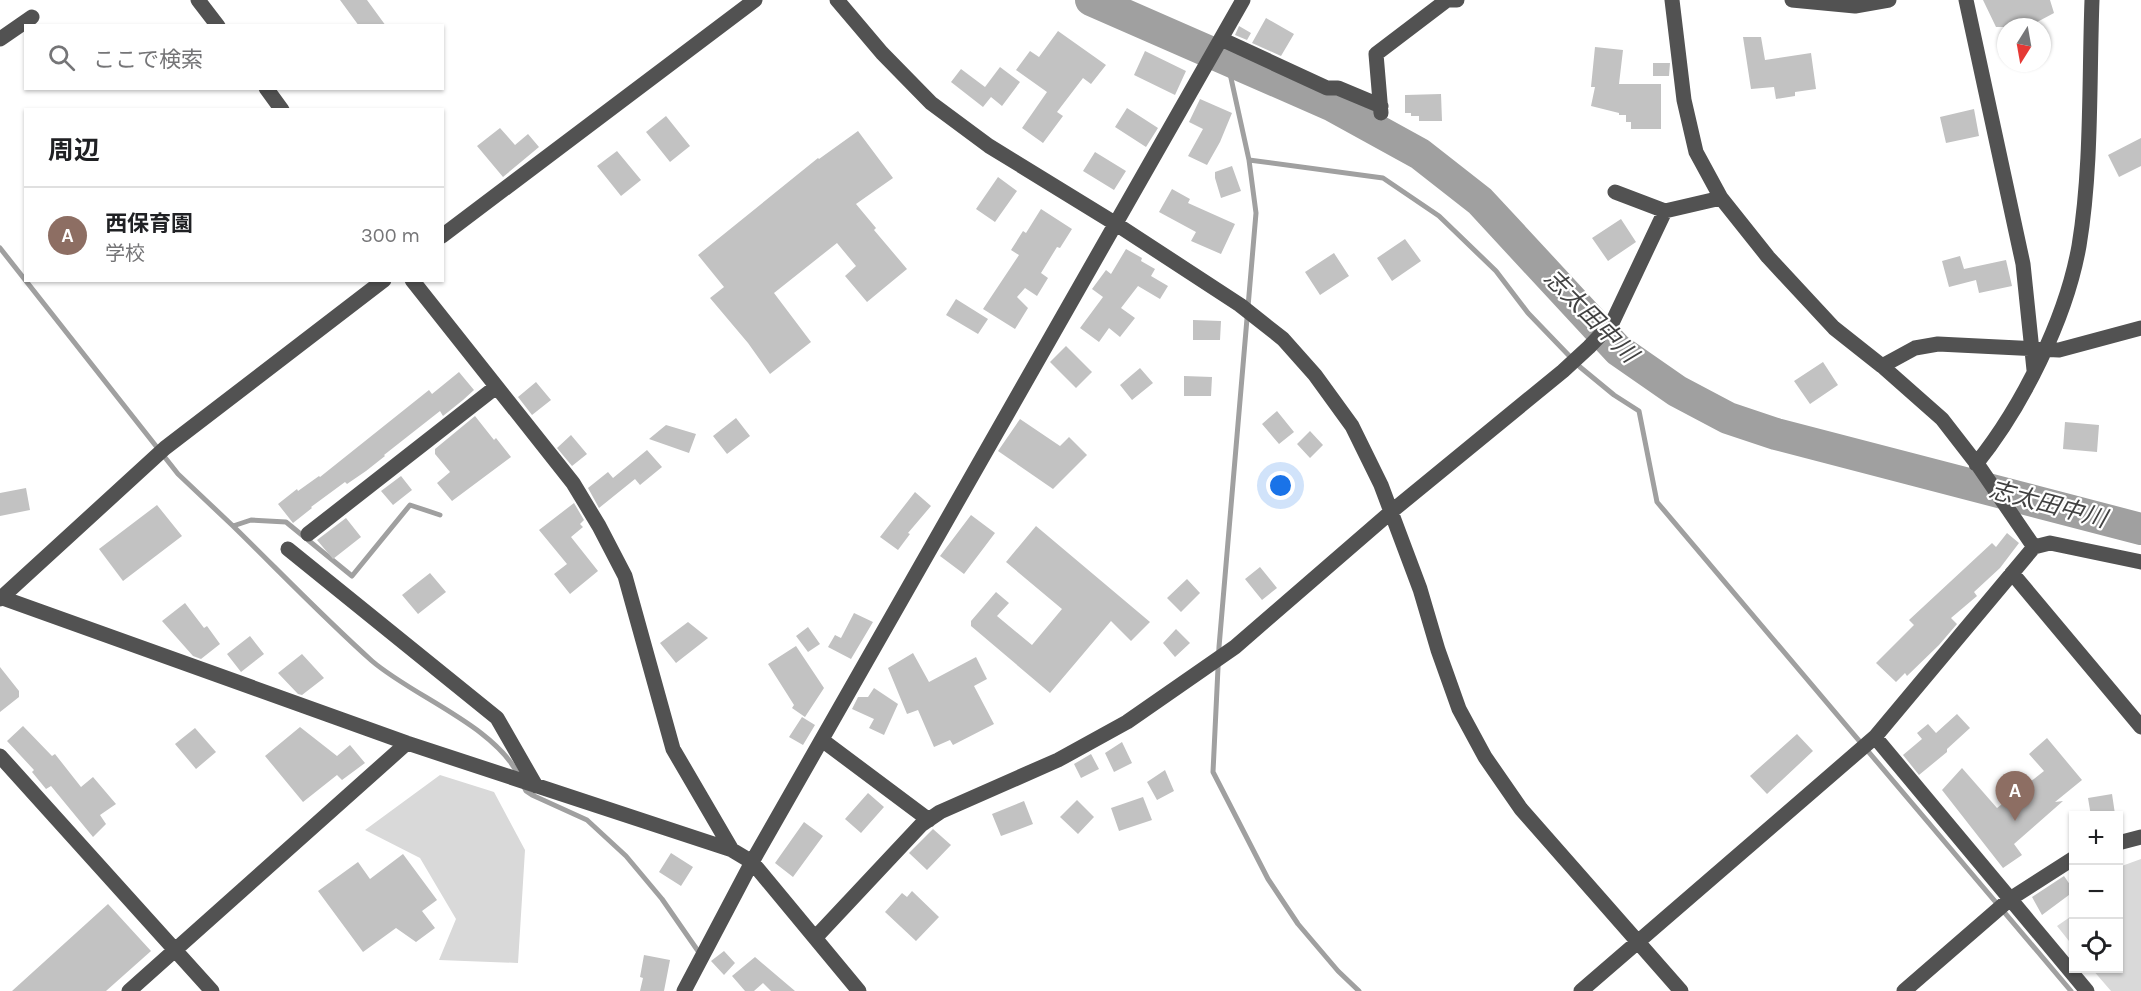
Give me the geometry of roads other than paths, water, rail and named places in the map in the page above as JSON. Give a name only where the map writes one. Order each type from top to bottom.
[{"type":"street","points":[[198,0],[216,24]]},
{"type":"street","points":[[444,234],[755,0]]},
{"type":"street","points":[[837,0],[882,53],[931,102],[989,146],[1116,224],[1240,305],[1283,339],[1315,375],[1352,426],[1392,511],[1459,709],[1485,757],[1521,809],[1681,991]]},
{"type":"street","points":[[684,991],[752,862],[1203,74],[1243,0]]},
{"type":"street","points":[[1220,42],[1327,88],[1338,88],[1381,111],[1376,54],[1447,0],[1457,0]]},
{"type":"street","points":[[1672,0],[1684,100],[1696,152],[1721,198],[1768,257],[1834,328],[1882,366],[1942,419],[1978,466],[2034,547]]},
{"type":"street","points":[[1799,0],[1854,6],[1889,0]]},
{"type":"street","points":[[1966,0],[2039,349]]},
{"type":"street","points":[[1978,466],[1999,436],[2034,373],[2039,349],[2065,297],[2079,248],[2086,195],[2092,0]]},
{"type":"street","points":[[0,39],[32,17]]},
{"type":"street","points":[[267,90],[281,108]]},
{"type":"street","points":[[1615,192],[1665,211],[1721,198]]},
{"type":"street","points":[[815,938],[921,825],[940,812],[1058,760],[1127,722],[1235,647],[1392,511],[1569,366],[1612,323],[1665,211]]},
{"type":"street","points":[[381,282],[160,452],[1,598],[407,743],[732,850],[752,862],[859,991]]},
{"type":"street","points":[[414,282],[573,483],[599,526],[625,576],[673,748],[732,850]]},
{"type":"street","points":[[1882,366],[1915,348],[1938,344],[2059,350],[2141,328]]},
{"type":"street","points":[[308,534],[496,387]]},
{"type":"street","points":[[1581,991],[1875,737],[2034,547],[2050,543],[2141,562]]},
{"type":"street","points":[[288,549],[498,718],[533,785]]},
{"type":"street","points":[[2012,573],[2141,727]]},
{"type":"street","points":[[1875,737],[2087,991]]},
{"type":"street","points":[[822,740],[929,820]]},
{"type":"street","points":[[129,991],[407,743]]},
{"type":"street","points":[[0,756],[212,991]]},
{"type":"street","points":[[2123,842],[2141,837]]},
{"type":"street","points":[[1904,991],[2010,899],[2069,861]]},
{"type":"waterway","name":"志太田中川","points":[[1091,0],[1331,105],[1420,154],[1480,201],[1618,350],[1677,391],[1728,418],[1776,434],[2141,529]]},
{"type":"waterway","points":[[1227,60],[1249,160],[1256,213],[1219,647],[1213,772],[1268,879],[1298,924],[1338,971],[1359,991]]},
{"type":"waterway","points":[[1249,160],[1383,178],[1439,216],[1496,271],[1528,313],[1580,367],[1614,395],[1639,411],[1657,502],[2071,991]]},
{"type":"waterway","points":[[0,248],[24,278]]},
{"type":"waterway","points":[[27,282],[178,474],[233,526],[251,520],[286,522],[352,576],[410,505],[440,515]]},
{"type":"waterway","points":[[233,526],[372,661],[473,727],[508,758],[519,776]]},
{"type":"waterway","points":[[523,785],[532,795],[587,820],[626,856],[662,899],[698,951]]},
{"type":"place","name":"西保育園","points":[[2015,821]]}]
